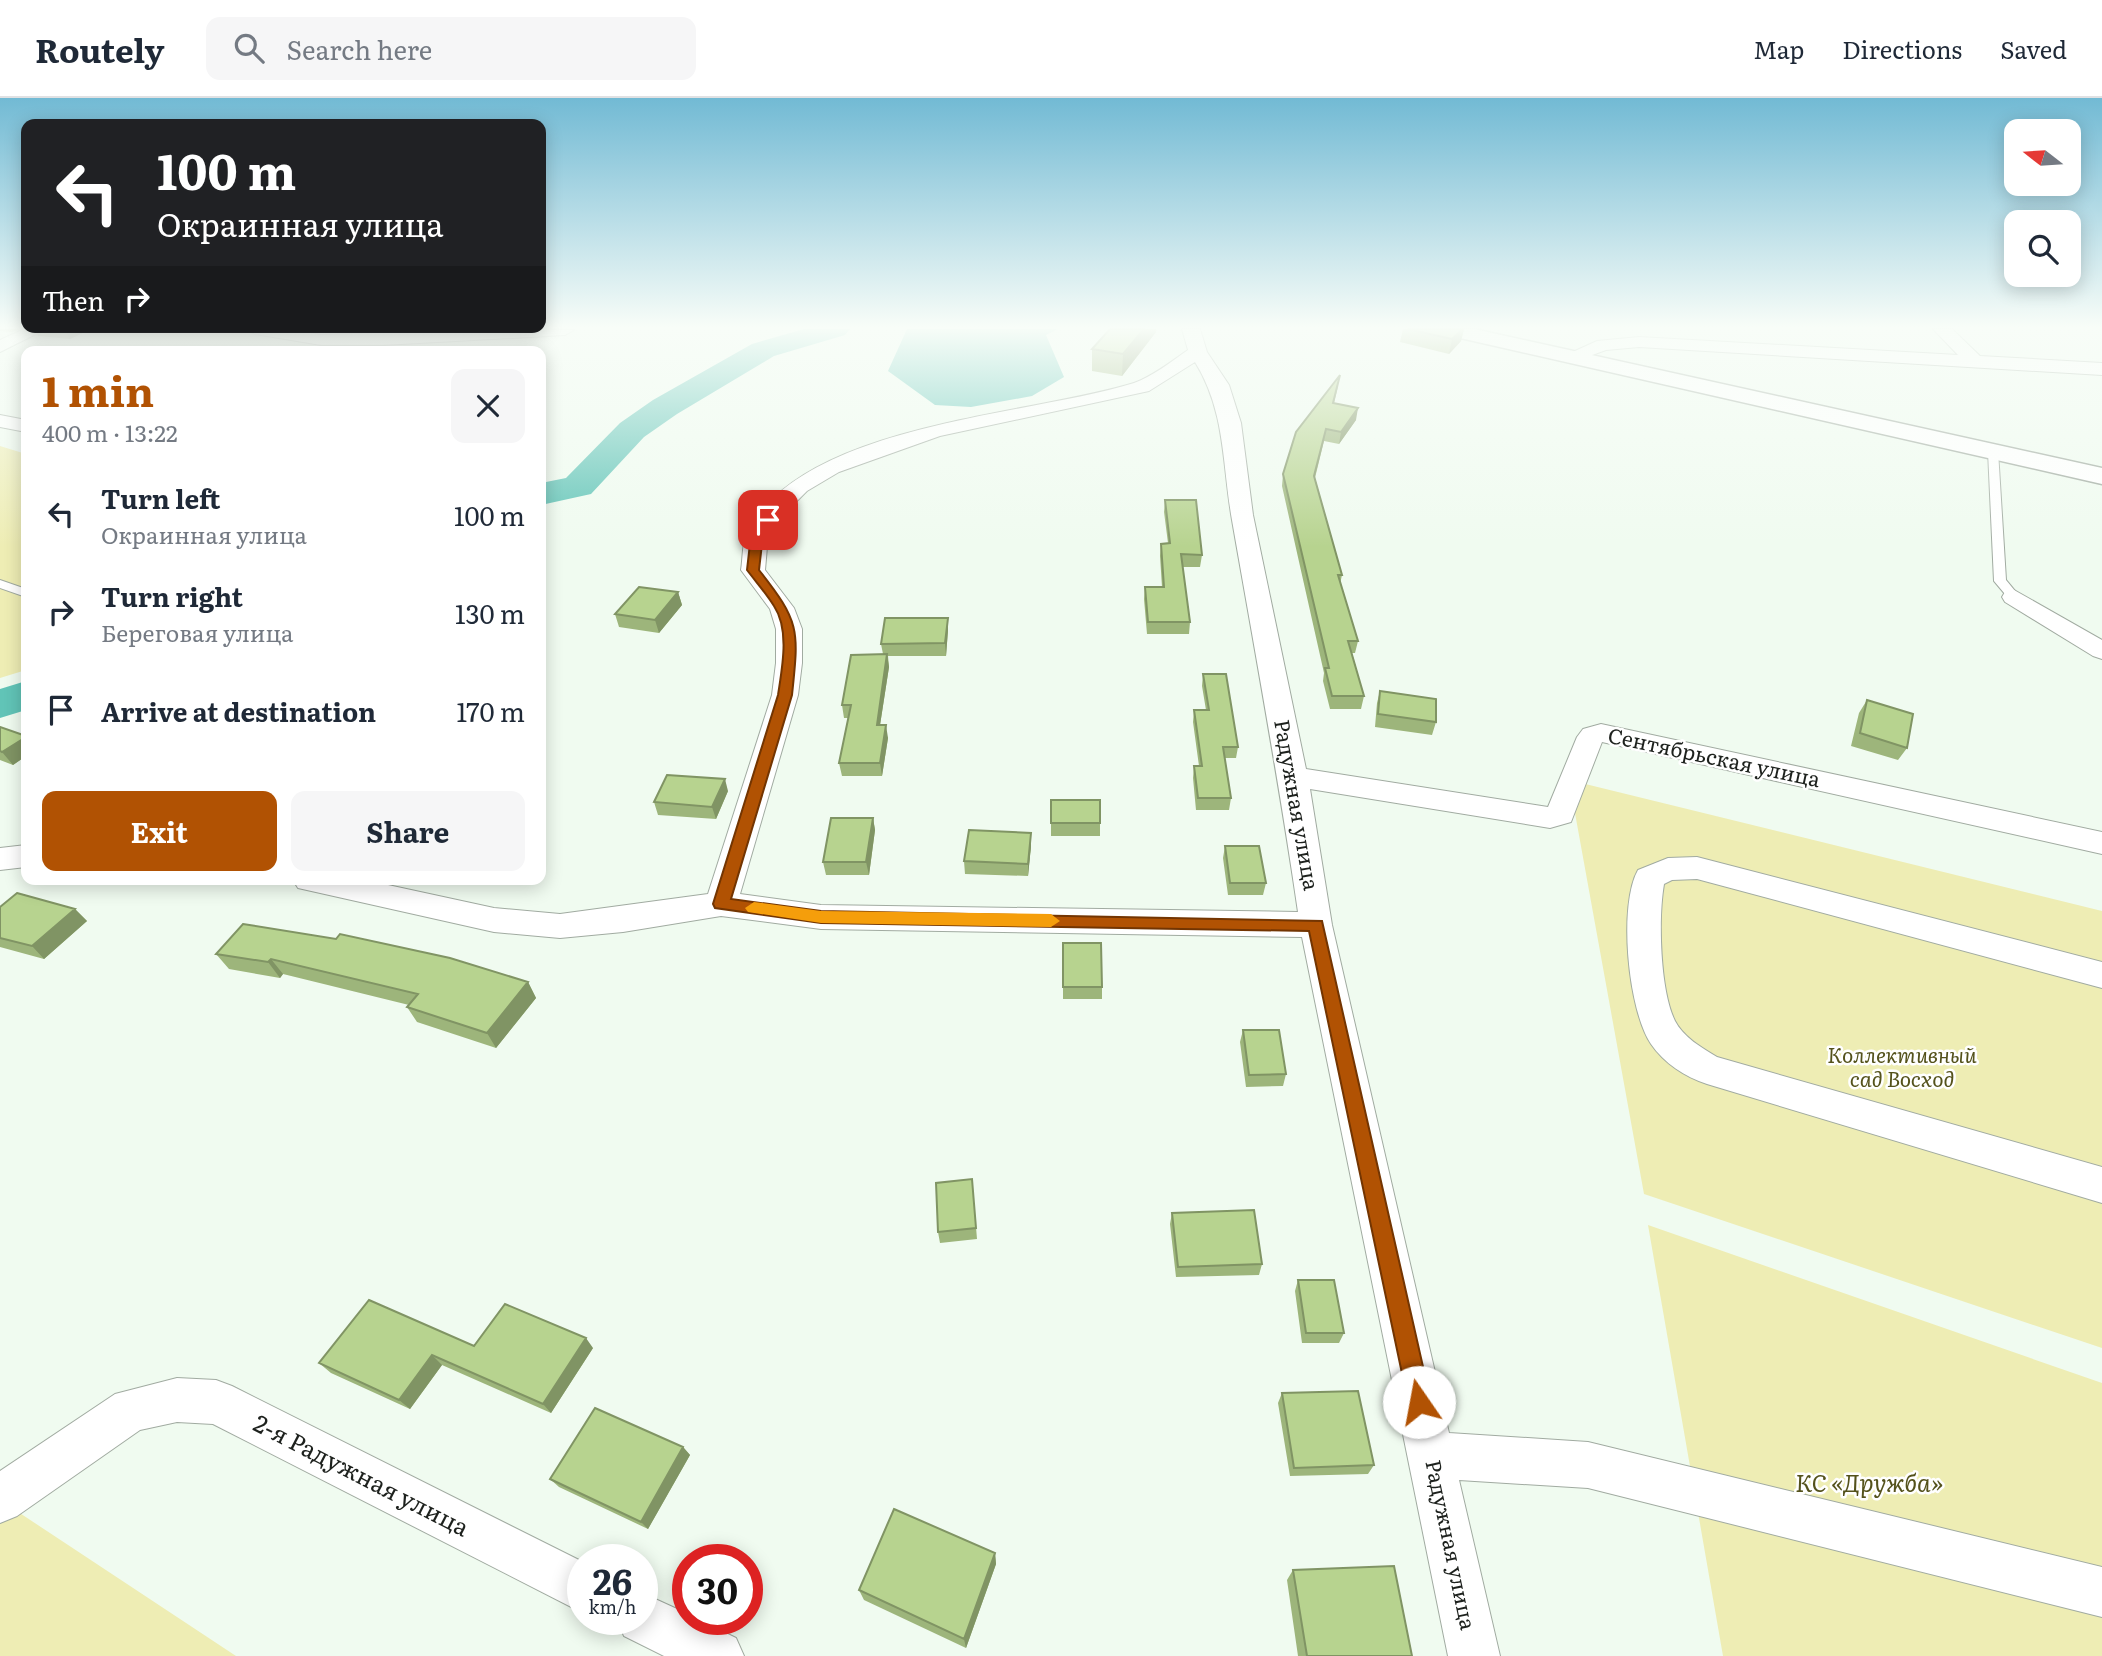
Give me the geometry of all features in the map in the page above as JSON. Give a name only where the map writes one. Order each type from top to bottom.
[{"type":"main road","points":[[1773,402],[2102,476]]},
{"type":"street","points":[[721,904],[785,695],[789,629],[782,608],[753,570],[757,535],[779,506],[799,486],[832,468],[904,439],[1075,402]]},
{"type":"street","name":"Радужная улица","points":[[1224,402],[1231,423],[1242,515],[1293,777],[1316,925],[1474,1656]]},
{"type":"street","points":[[0,421],[21,425]]},
{"type":"street","points":[[2014,597],[2102,651]]},
{"type":"street","name":"Сентябрьская улица","points":[[1293,777],[1550,818],[1560,815],[1587,743],[1593,735],[1601,733],[2102,843]]},
{"type":"street","points":[[0,859],[21,857]]},
{"type":"street","points":[[2102,975],[1697,868],[1668,869],[1649,878],[1644,897],[1652,1006],[1661,1031],[1683,1056],[1707,1069],[2102,1185]]},
{"type":"street","points":[[332,885],[494,920],[536,925],[623,920],[721,904],[821,917],[1316,925]]},
{"type":"street","name":"2-я Радужная улица","points":[[0,1499],[131,1410],[177,1400],[216,1402],[567,1580]]},
{"type":"street","points":[[1431,1455],[1588,1465],[2102,1592]]},
{"type":"street","points":[[658,1626],[718,1656]]},
{"type":"lane","points":[[1993,452],[2000,581],[2014,597]]},
{"type":"lane","points":[[0,584],[21,591]]},
{"type":"green space","points":[[0,446],[21,452],[21,672],[0,678]]},
{"type":"green space","name":"Коллективный сад Восход","points":[[1569,780],[2102,911],[2102,1348],[1644,1194]]},
{"type":"green space","name":"КС «Дружба»","points":[[1648,1225],[2102,1383],[2102,1656],[1723,1656]]},
{"type":"green space","points":[[0,1500],[236,1656],[0,1656]]},
{"type":"water","points":[[930,402],[1000,402],[971,407],[935,405]]},
{"type":"building","points":[[1319,402],[1333,402],[1358,408],[1341,432],[1326,429],[1314,476],[1342,575],[1338,575],[1358,641],[1348,641],[1364,696],[1332,696],[1325,668],[1329,668],[1283,474],[1296,432]]},
{"type":"building","points":[[1165,500],[1196,500],[1202,555],[1181,554],[1190,622],[1148,622],[1145,587],[1164,587],[1161,544],[1170,543]]},
{"type":"building","points":[[639,587],[678,592],[655,620],[615,614]]},
{"type":"building","points":[[885,618],[948,618],[945,643],[881,644]]},
{"type":"building","points":[[887,654],[877,725],[886,725],[880,763],[839,763],[851,705],[842,705],[851,655]]},
{"type":"building","points":[[1203,674],[1226,674],[1238,747],[1223,747],[1231,798],[1198,798],[1194,766],[1202,766],[1194,710],[1209,710]]},
{"type":"building","points":[[1380,691],[1436,699],[1436,722],[1378,714]]},
{"type":"building","points":[[1867,700],[1913,714],[1907,748],[1860,733]]},
{"type":"building","points":[[0,727],[21,734],[21,740],[0,751]]},
{"type":"building","points":[[667,775],[725,779],[712,807],[654,802]]},
{"type":"building","points":[[1051,800],[1100,800],[1100,823],[1051,823]]},
{"type":"building","points":[[831,818],[873,818],[866,862],[823,862]]},
{"type":"building","points":[[969,830],[1031,833],[1028,864],[964,861]]},
{"type":"building","points":[[1225,846],[1259,846],[1266,883],[1230,883]]},
{"type":"building","points":[[17,893],[75,909],[32,946],[0,938],[0,907]]},
{"type":"building","points":[[243,924],[336,939],[340,934],[450,958],[528,982],[487,1033],[407,1007],[418,994],[271,959],[268,962],[216,954]]},
{"type":"building","points":[[1063,943],[1101,943],[1102,987],[1063,987]]},
{"type":"building","points":[[1243,1030],[1279,1030],[1286,1074],[1249,1075]]},
{"type":"building","points":[[972,1179],[976,1228],[938,1232],[936,1183]]},
{"type":"building","points":[[1254,1210],[1262,1264],[1178,1267],[1172,1213]]},
{"type":"building","points":[[1298,1280],[1334,1280],[1344,1333],[1306,1333]]},
{"type":"building","points":[[369,1300],[474,1346],[505,1304],[586,1338],[543,1404],[432,1355],[399,1400],[319,1363]]},
{"type":"building","points":[[1358,1391],[1374,1465],[1294,1468],[1282,1393]]},
{"type":"building","points":[[595,1408],[683,1447],[641,1522],[550,1479]]},
{"type":"building","points":[[894,1509],[995,1553],[964,1639],[859,1590]]},
{"type":"building","points":[[1394,1566],[1412,1656],[1307,1656],[1293,1570]]},
{"type":"waterway","points":[[546,493],[578,486],[632,430],[674,402]]},
{"type":"waterway","points":[[0,704],[21,697]]},
{"type":"slow traffic","points":[[754,908],[821,917],[1051,921]]},
{"type":"route","points":[[768,520],[757,535],[753,570],[782,608],[789,629],[789,663],[785,695],[721,904],[821,917],[1316,925],[1419,1402]]}]
